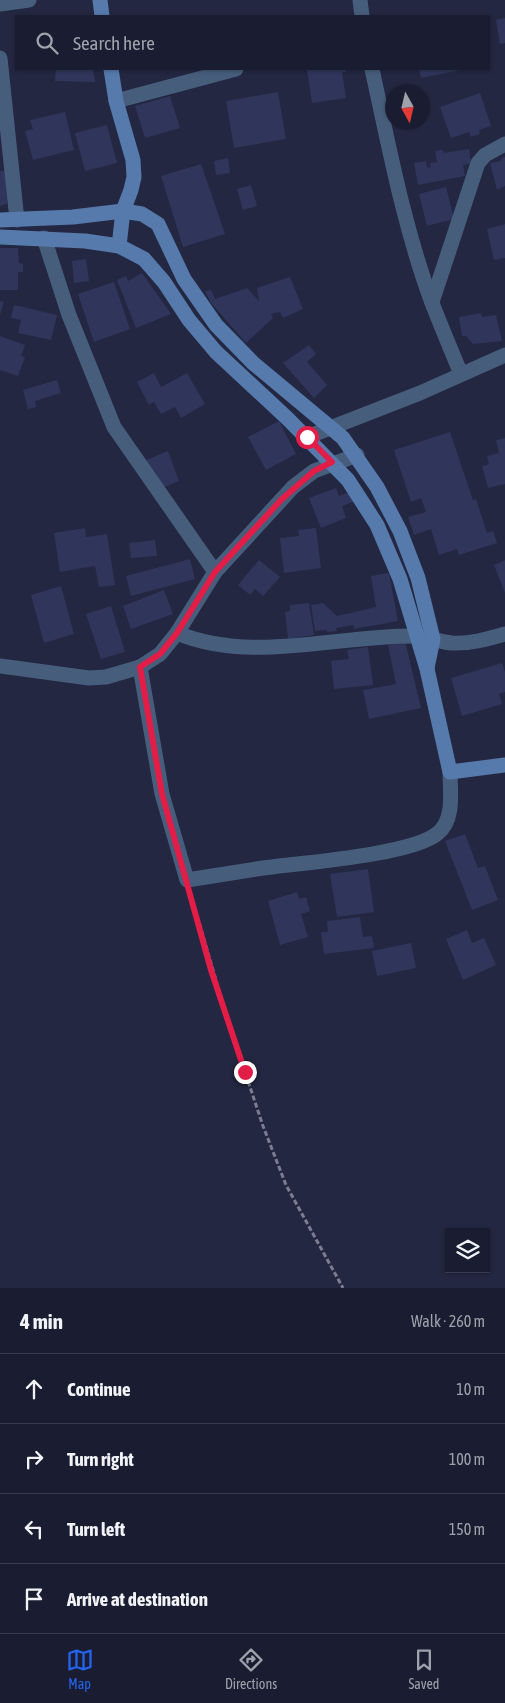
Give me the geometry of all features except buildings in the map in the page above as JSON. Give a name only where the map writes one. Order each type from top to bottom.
[{"type":"main road","points":[[100,0],[102,15]]},
{"type":"main road","points":[[111,70],[116,101],[133,168],[131,190],[123,211],[119,246]]},
{"type":"main road","points":[[0,220],[73,217],[123,211],[142,214],[158,224],[188,286],[216,324],[253,363],[332,428],[357,455],[400,531],[418,578],[433,639],[427,670]]},
{"type":"main road","points":[[0,237],[44,238],[119,246],[134,252],[149,264],[189,320],[216,352],[332,462],[365,502],[378,524],[400,579],[427,670],[450,772],[505,765]]},
{"type":"street","points":[[0,4],[29,0]]},
{"type":"street","points":[[360,0],[362,15]]},
{"type":"street","points":[[0,58],[17,220]]},
{"type":"street","points":[[116,101],[232,70]]},
{"type":"street","points":[[372,70],[403,203],[432,302],[461,374]]},
{"type":"street","points":[[432,302],[478,163],[485,154],[505,144]]},
{"type":"street","points":[[44,238],[69,315],[114,427],[171,512],[215,572]]},
{"type":"street","points":[[307,437],[420,393],[505,355]]},
{"type":"street","points":[[0,666],[89,678],[106,677],[140,667],[160,654],[177,633],[215,572],[293,487],[314,471],[332,462],[357,455]]},
{"type":"street","points":[[177,633],[199,642],[248,647],[416,636],[451,643],[468,642],[505,634]]},
{"type":"street","points":[[140,667],[162,794],[187,880],[359,856],[423,841],[437,834],[446,823],[450,808],[450,772]]},
{"type":"path","points":[[187,880],[211,970],[266,1135],[286,1185],[343,1288]]},
{"type":"route","points":[[245,1072],[211,970],[162,794],[140,667],[160,654],[177,633],[215,572],[293,487],[314,471],[332,462],[307,437]]}]
